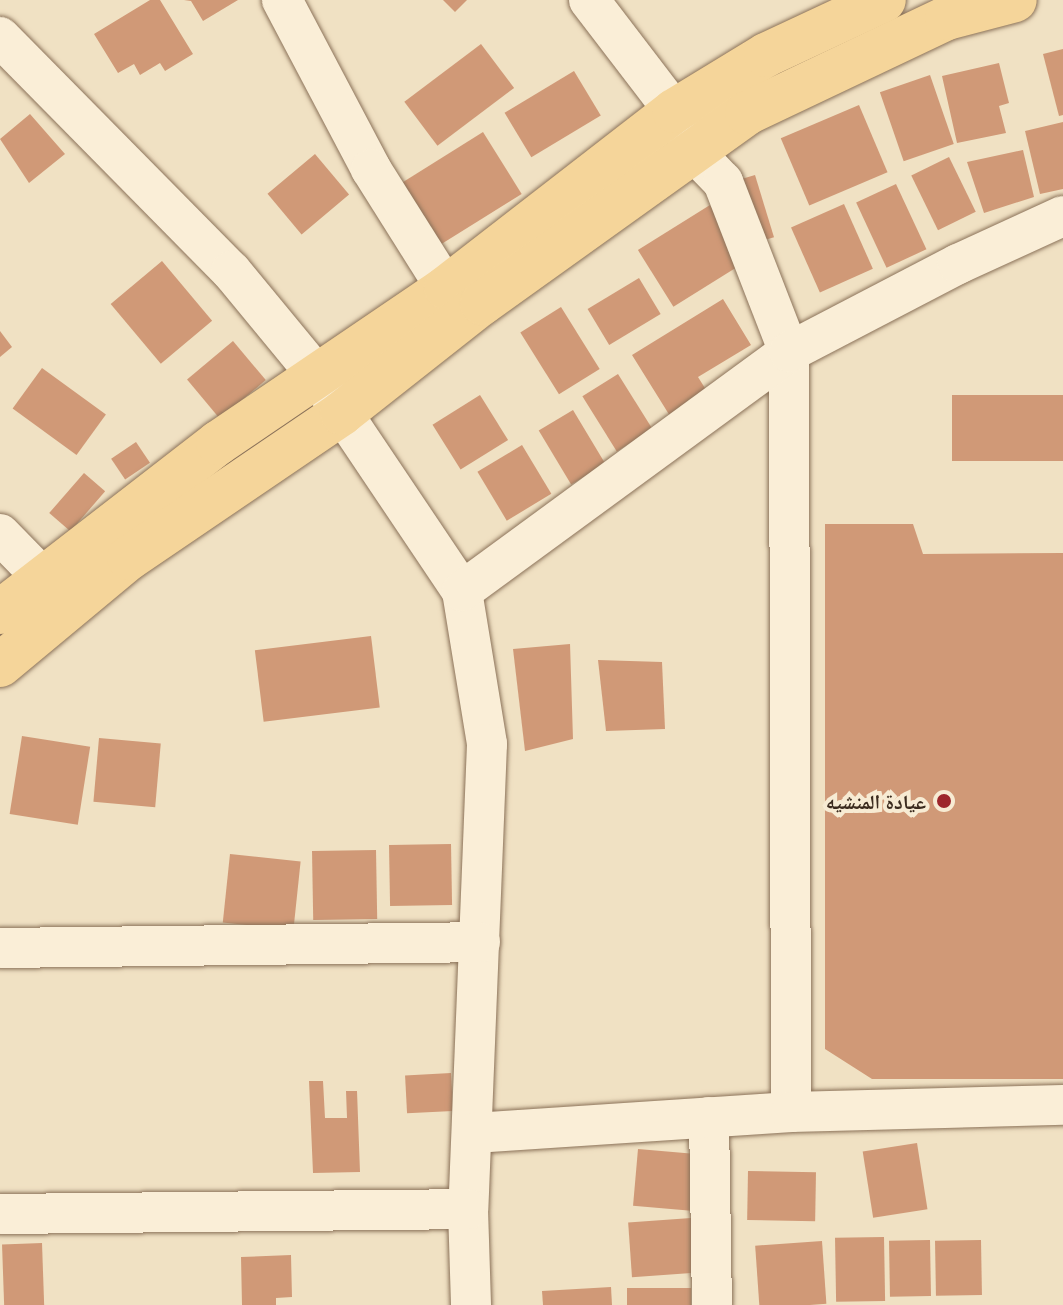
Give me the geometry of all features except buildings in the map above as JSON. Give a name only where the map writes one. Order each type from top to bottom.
[{"type":"main road","points":[[0,612],[218,443],[446,288],[674,111],[766,55],[884,0]]},
{"type":"main road","points":[[0,665],[129,558],[342,413],[482,303],[747,113],[947,18],[1015,0]]},
{"type":"street","points":[[282,0],[371,169],[446,288]]},
{"type":"street","points":[[589,0],[674,111],[694,152],[729,193],[789,352],[791,1112]]},
{"type":"street","points":[[0,37],[231,271],[316,374],[462,591],[487,744],[474,1133],[468,1209],[471,1305]]},
{"type":"street","points":[[462,591],[789,352],[958,264],[1063,216]]},
{"type":"street","points":[[0,534],[45,580]]},
{"type":"street","points":[[0,948],[249,941],[480,942]]},
{"type":"street","points":[[474,1133],[791,1112],[1063,1105]]},
{"type":"street","points":[[709,1117],[712,1305]]},
{"type":"street","points":[[0,1214],[468,1209]]},
{"type":"place","name":"عيادة المنشيه","points":[[944,801]]}]
